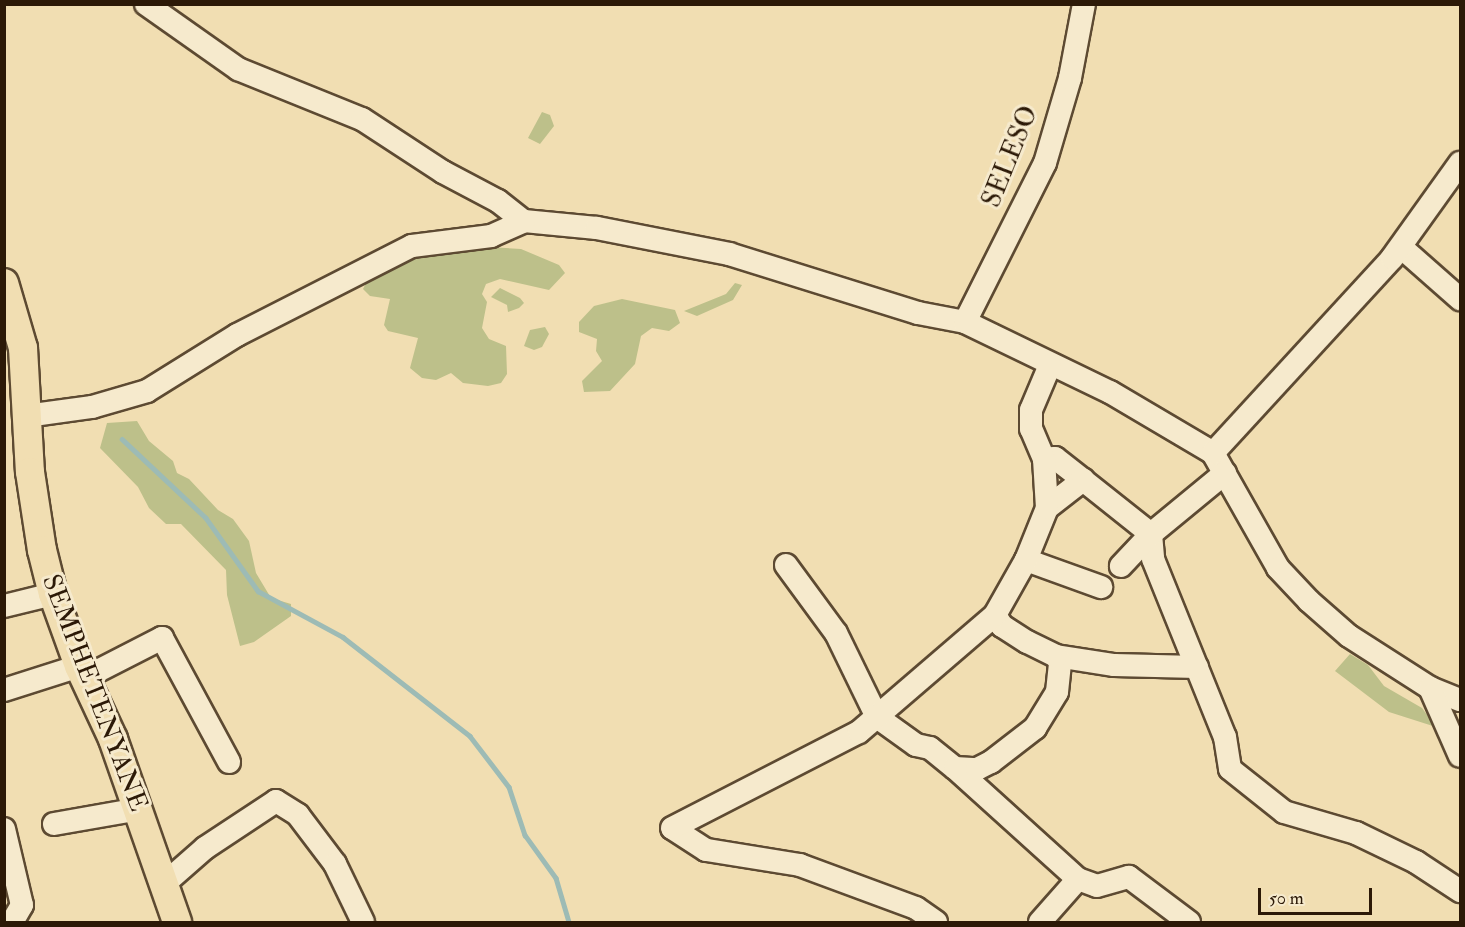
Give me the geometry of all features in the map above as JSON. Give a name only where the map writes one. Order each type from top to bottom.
[{"type":"main road","name":"SEMPHETENYANE","points":[[4,283],[23,348],[26,416],[36,518],[53,594],[82,672],[113,739],[177,922]]},
{"type":"street","points":[[146,4],[238,69],[362,119],[524,221],[597,228],[729,254],[918,313],[965,322],[1110,392],[1213,453],[1278,567],[1309,601],[1348,636],[1430,688],[1461,700]]},
{"type":"street","name":"SELESO","points":[[965,322],[1045,163],[1070,78],[1084,4]]},
{"type":"street","points":[[1213,453],[1401,247],[1461,163]]},
{"type":"street","points":[[26,416],[92,407],[147,391],[237,335],[412,246],[491,236],[524,221]]},
{"type":"street","points":[[1401,247],[1461,299]]},
{"type":"street","points":[[936,922],[916,908],[800,865],[706,850],[672,828],[826,752],[877,717],[995,615],[1026,560],[1047,508],[1044,459],[1031,429],[1030,411],[1050,365]]},
{"type":"street","points":[[1044,459],[1055,458],[1151,534],[1153,559],[1225,737],[1230,769],[1284,812],[1356,833],[1416,862],[1461,891]]},
{"type":"street","points":[[1121,566],[1151,534],[1225,472]]},
{"type":"street","points":[[1047,508],[1083,480]]},
{"type":"street","points":[[1026,560],[1101,587]]},
{"type":"street","points":[[786,565],[836,633],[877,717],[916,745],[930,748],[955,768],[1078,879],[1097,886],[1129,877],[1189,922]]},
{"type":"street","points":[[4,606],[53,594]]},
{"type":"street","points":[[995,615],[1002,626],[1027,642],[1056,656],[1114,665],[1197,667]]},
{"type":"street","points":[[4,690],[82,672],[162,638],[229,762]]},
{"type":"street","points":[[955,768],[977,769],[1035,728],[1057,692],[1060,662],[1056,656]]},
{"type":"street","points":[[1430,688],[1461,756]]},
{"type":"street","points":[[164,885],[205,848],[276,801],[298,815],[336,864],[363,922]]},
{"type":"street","points":[[54,824],[139,809]]},
{"type":"street","points":[[4,829],[21,905],[12,922]]},
{"type":"street","points":[[1040,922],[1078,879]]},
{"type":"green space","points":[[542,112],[550,115],[554,126],[540,144],[528,138]]},
{"type":"green space","points":[[473,246],[521,249],[559,265],[565,273],[549,290],[500,279],[486,284],[482,294],[487,302],[482,328],[489,339],[506,346],[507,374],[501,383],[488,386],[463,383],[451,373],[436,380],[422,378],[410,368],[418,338],[388,331],[384,325],[390,299],[370,296],[363,289],[368,279],[416,258]]},
{"type":"green space","points":[[735,283],[742,285],[733,300],[697,316],[684,311],[726,294]]},
{"type":"green space","points":[[500,288],[520,298],[524,303],[519,308],[508,312],[507,305],[491,297]]},
{"type":"green space","points":[[622,299],[675,310],[680,323],[669,331],[652,328],[641,336],[635,364],[610,391],[584,392],[582,381],[602,361],[596,351],[597,339],[579,332],[579,322],[594,306]]},
{"type":"green space","points":[[545,327],[549,334],[542,347],[534,350],[524,346],[530,330]]},
{"type":"green space","points":[[137,421],[149,441],[173,461],[177,473],[189,479],[218,510],[233,519],[249,541],[256,573],[271,598],[291,604],[291,616],[254,642],[240,646],[227,595],[226,570],[181,524],[166,524],[149,508],[138,487],[100,448],[107,423]]},
{"type":"green space","points":[[1350,654],[1368,665],[1384,686],[1422,708],[1436,727],[1389,712],[1335,671]]},
{"type":"waterway","points":[[122,439],[206,518],[258,591],[343,637],[470,736],[509,787],[525,835],[556,878],[569,922]]}]
